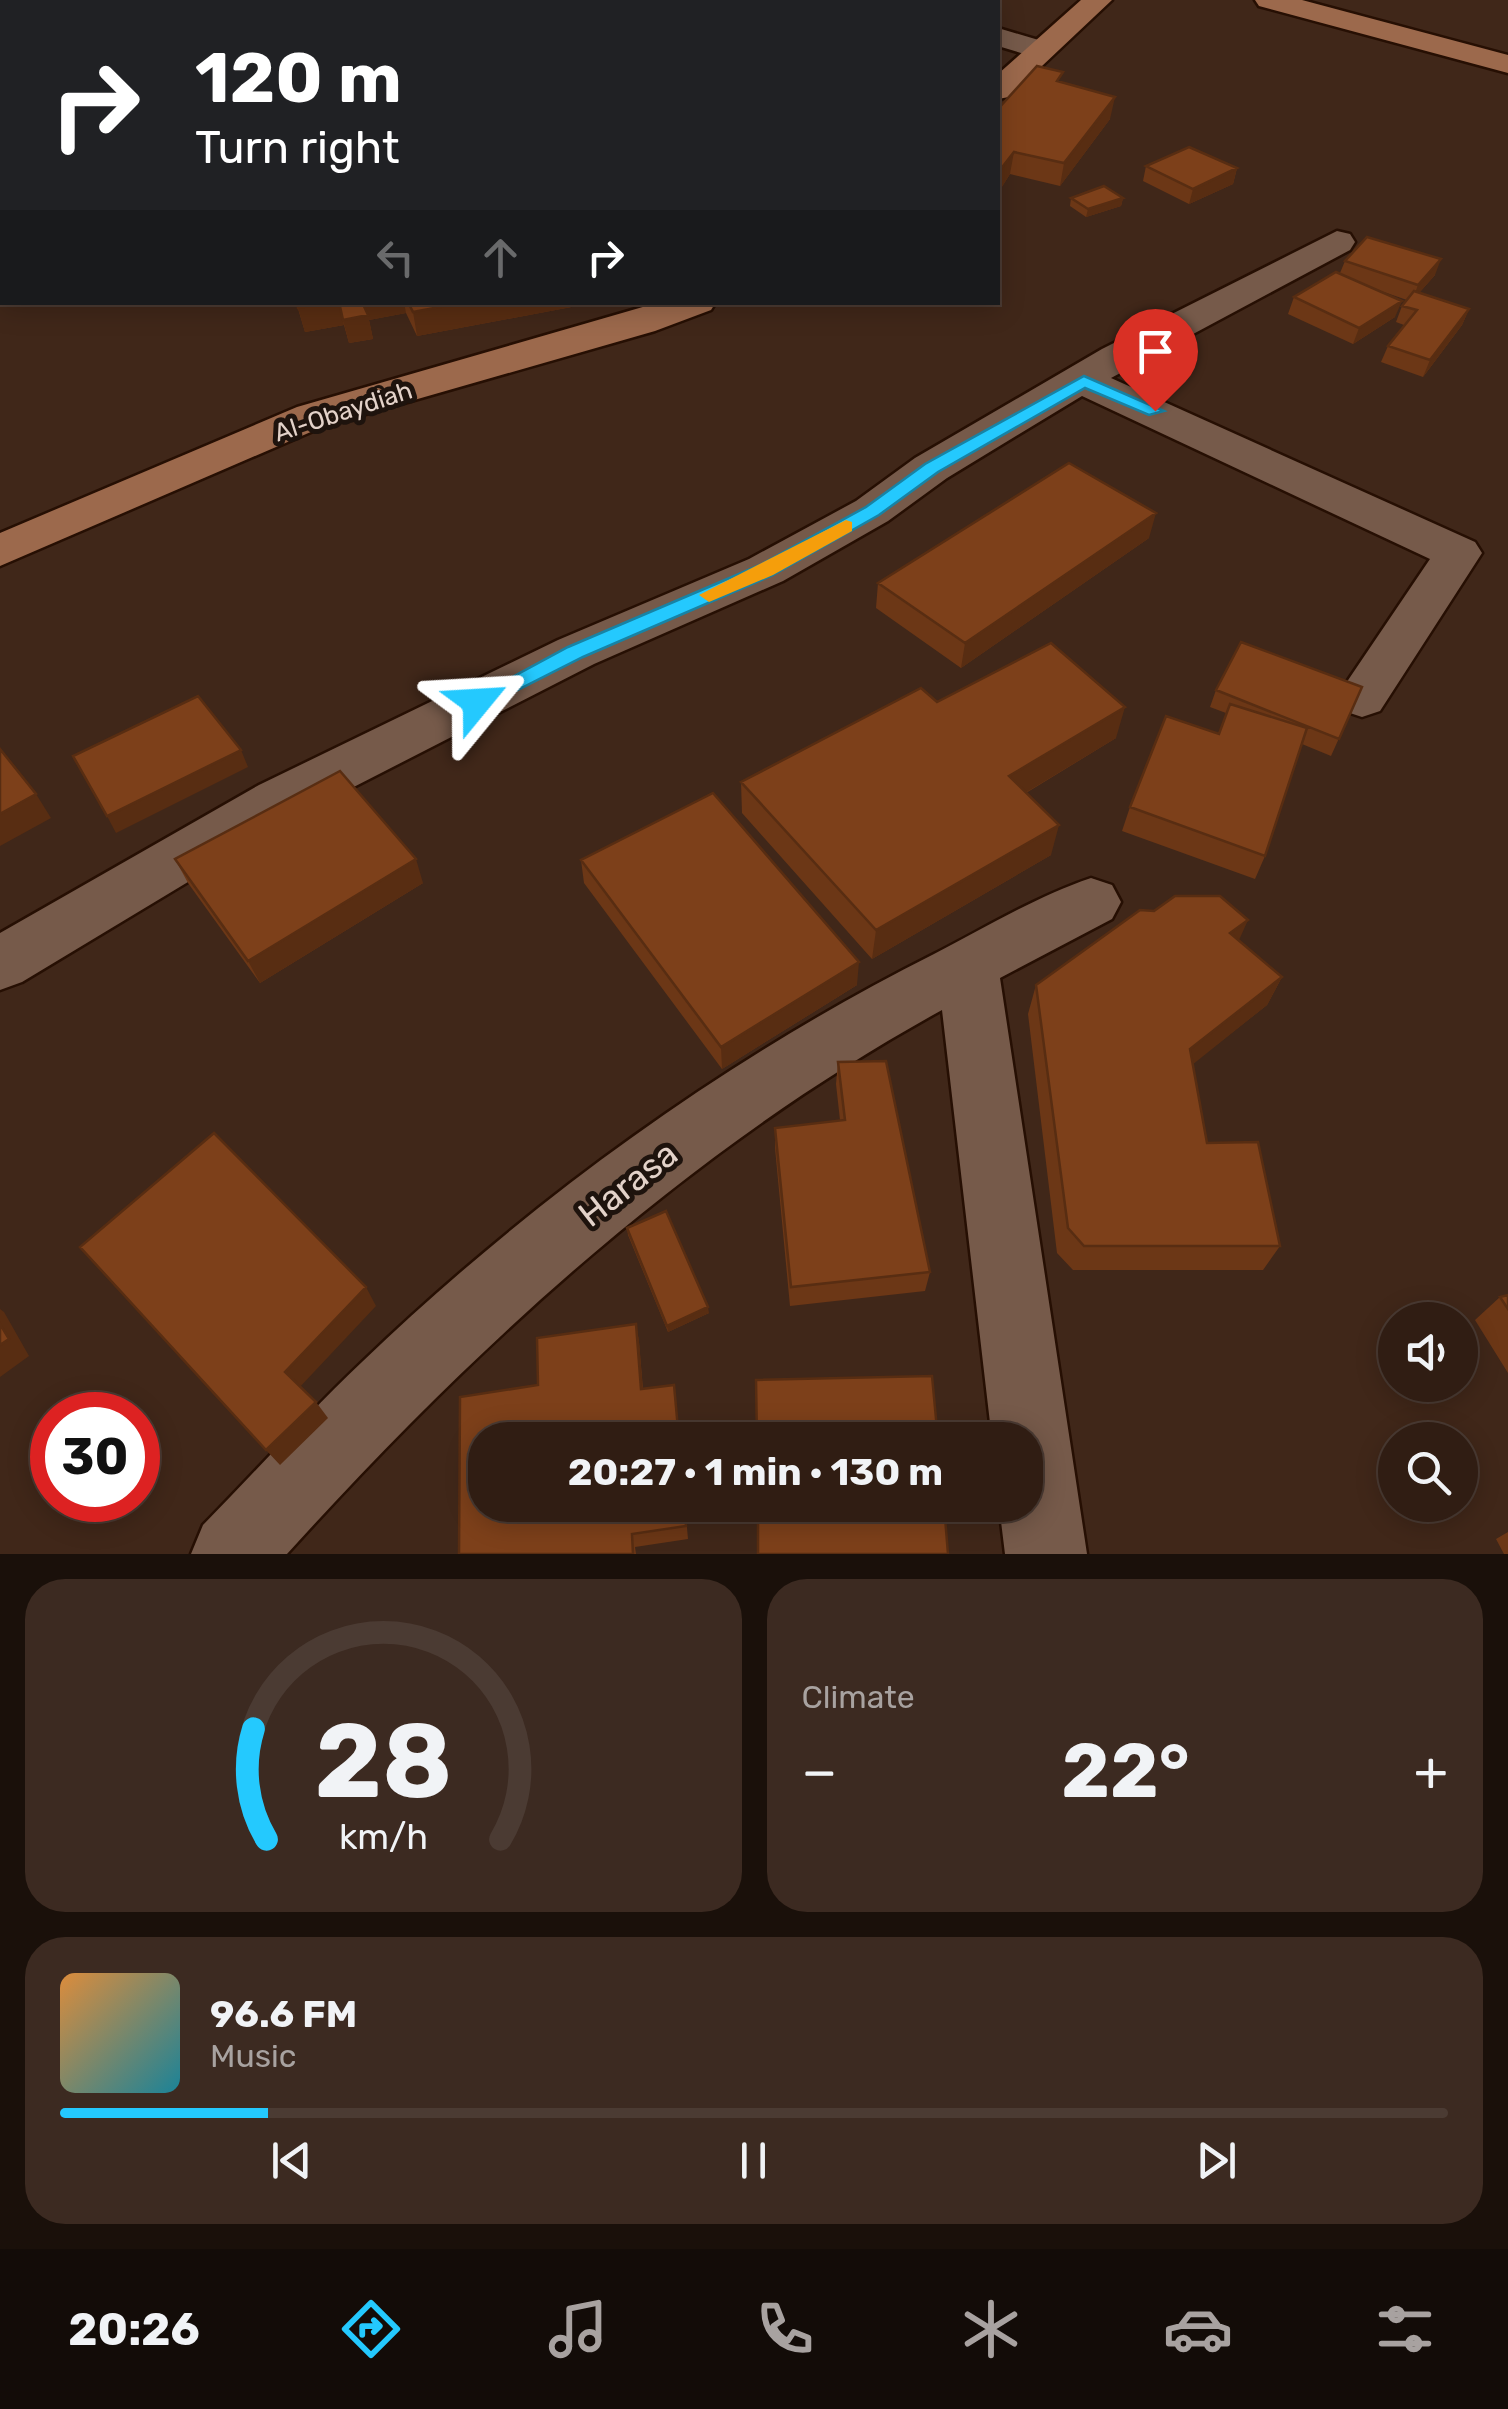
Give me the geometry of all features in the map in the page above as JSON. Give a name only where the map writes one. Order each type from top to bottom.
[{"type":"main road","points":[[1000,88],[1098,0]]},
{"type":"main road","points":[[1269,0],[1508,64]]},
{"type":"main road","points":[[1474,56],[1508,36]]},
{"type":"main road","name":"Al-Obaydiah","points":[[0,551],[312,416],[641,323],[689,305]]},
{"type":"street","points":[[1000,38],[1041,50]]},
{"type":"street","points":[[0,964],[279,800],[576,652],[766,570],[872,511],[931,468],[1084,381],[1116,358],[1337,242]]},
{"type":"street","points":[[1084,381],[1458,552],[1362,698]]},
{"type":"street","name":"Harasa","points":[[232,1554],[409,1369],[548,1247],[780,1073],[1091,902]]},
{"type":"street","points":[[968,967],[1046,1554]]},
{"type":"building","points":[[1037,66],[1063,72],[1057,81],[1115,97],[1064,163],[1014,152],[1000,170],[1000,107]]},
{"type":"building","points":[[1189,147],[1237,168],[1193,189],[1146,166]]},
{"type":"building","points":[[1104,186],[1123,198],[1088,209],[1071,198]]},
{"type":"building","points":[[1367,237],[1441,259],[1418,285],[1345,261]]},
{"type":"building","points":[[1336,272],[1402,301],[1359,328],[1294,297]]},
{"type":"building","points":[[1414,291],[1469,309],[1430,360],[1388,346],[1417,310],[1402,306]]},
{"type":"building","points":[[340,305],[363,305],[368,315],[343,320]]},
{"type":"building","points":[[410,305],[450,305],[413,312]]},
{"type":"building","points":[[1069,463],[1156,513],[965,643],[878,583]]},
{"type":"building","points":[[1241,642],[1362,687],[1339,739],[1216,690]]},
{"type":"building","points":[[1051,643],[1125,707],[1009,776],[1059,825],[876,930],[741,782],[921,688],[937,702]]},
{"type":"building","points":[[198,696],[241,750],[107,816],[73,756]]},
{"type":"building","points":[[1230,704],[1307,728],[1265,856],[1130,807],[1166,716],[1219,734]]},
{"type":"building","points":[[0,749],[36,794],[0,814]]},
{"type":"building","points":[[340,771],[416,859],[248,961],[175,859]]},
{"type":"building","points":[[713,793],[859,962],[721,1047],[581,860]]},
{"type":"building","points":[[1175,896],[1220,896],[1248,920],[1230,933],[1282,977],[1190,1049],[1207,1143],[1258,1142],[1280,1246],[1084,1246],[1068,1228],[1036,985],[1140,910],[1154,911]]},
{"type":"building","points":[[886,1061],[930,1272],[791,1287],[775,1128],[845,1120],[838,1062]]},
{"type":"building","points":[[214,1133],[366,1287],[285,1372],[316,1402],[266,1450],[80,1247]]},
{"type":"building","points":[[666,1211],[708,1307],[667,1326],[627,1228]]},
{"type":"building","points":[[0,1324],[9,1339],[0,1345]]},
{"type":"building","points":[[636,1324],[641,1389],[674,1385],[677,1422],[468,1422],[468,1522],[686,1522],[686,1526],[632,1534],[633,1554],[459,1554],[460,1397],[538,1385],[537,1338]]},
{"type":"building","points":[[932,1376],[936,1422],[757,1422],[756,1380]]},
{"type":"building","points":[[758,1522],[945,1522],[948,1554],[758,1554]]},
{"type":"slow traffic","points":[[709,595],[766,570],[846,526]]},
{"type":"route","points":[[477,702],[576,652],[766,570],[872,511],[931,468],[1084,381],[1155,411]]}]
